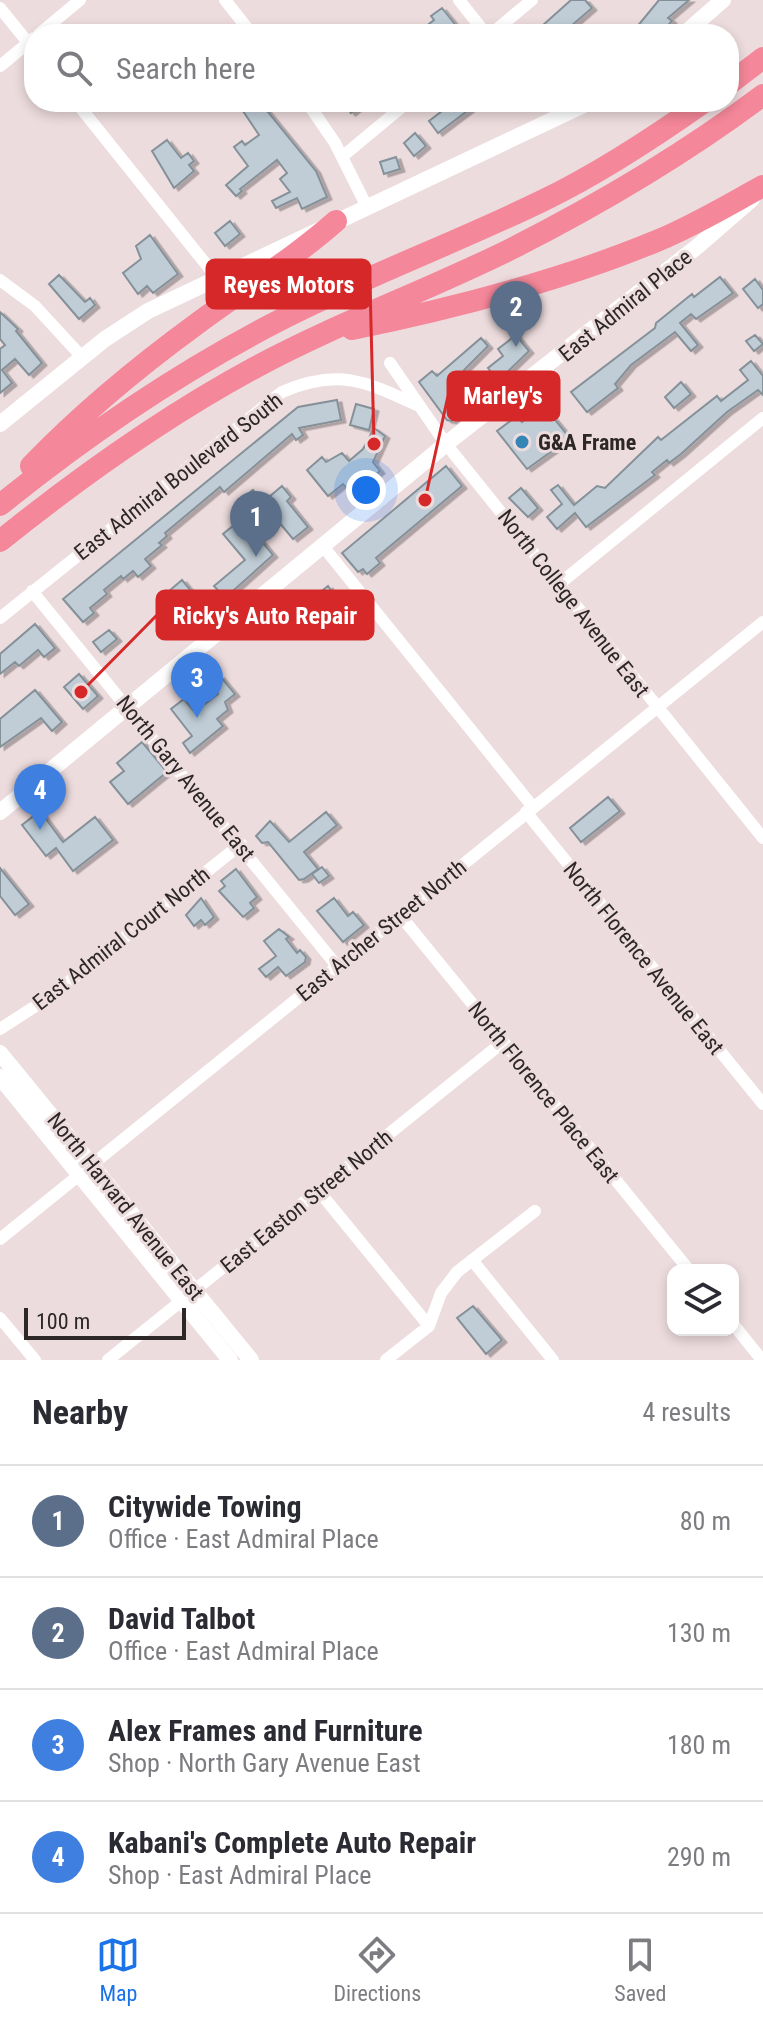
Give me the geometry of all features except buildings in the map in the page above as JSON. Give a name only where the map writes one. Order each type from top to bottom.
[{"type":"highway","points":[[739,76],[763,58]]},
{"type":"highway","points":[[739,112],[763,95]]},
{"type":"highway","points":[[0,502],[139,401],[233,346],[286,317],[545,200],[614,161],[689,112]]},
{"type":"highway","points":[[0,541],[150,430],[200,398],[315,337],[506,251],[585,210],[657,169],[739,112]]},
{"type":"highway","points":[[315,337],[444,311],[601,260],[658,241],[763,188]]},
{"type":"highway","points":[[0,502],[77,418],[201,321],[292,260],[336,221]]},
{"type":"main road","points":[[695,24],[723,0]]},
{"type":"main road","points":[[0,424],[82,357],[148,311],[569,112]]},
{"type":"main road","name":"East Admiral Place","points":[[0,812],[446,444],[698,246],[763,188]]},
{"type":"main road","name":"North Harvard Avenue East","points":[[0,1053],[87,1170],[189,1296],[251,1360]]},
{"type":"main road","name":"North Harvard Avenue East","points":[[0,1077],[87,1170]]},
{"type":"main road","name":"North Harvard Avenue East","points":[[189,1296],[230,1360]]},
{"type":"street","points":[[51,24],[80,0]]},
{"type":"street","points":[[225,0],[244,24]]},
{"type":"street","points":[[459,0],[480,24]]},
{"type":"street","points":[[502,24],[532,0]]},
{"type":"street","points":[[0,8],[24,35]]},
{"type":"street","points":[[0,66],[24,50]]},
{"type":"street","points":[[84,112],[217,278]]},
{"type":"street","points":[[314,112],[343,156],[367,207]]},
{"type":"street","points":[[343,156],[396,112]]},
{"type":"street","points":[[0,280],[35,306],[82,357]]},
{"type":"street","name":"North College Avenue East","points":[[390,363],[446,444],[763,838]]},
{"type":"street","name":"East Admiral Boulevard South","points":[[0,618],[282,392],[324,378],[365,382],[417,405]]},
{"type":"street","points":[[558,585],[763,418]]},
{"type":"street","name":"North Florence Avenue East","points":[[322,545],[763,1104]]},
{"type":"street","name":"North Gary Avenue East","points":[[32,591],[241,844],[337,966]]},
{"type":"street","name":"East Archer Street North","points":[[0,1239],[763,622]]},
{"type":"street","name":"East Admiral Court North","points":[[0,1029],[51,996],[241,844]]},
{"type":"street","name":"North Florence Place East","points":[[400,915],[684,1264]]},
{"type":"street","name":"East Easton Street North","points":[[108,1360],[503,1042]]},
{"type":"street","points":[[318,1190],[429,1326]]},
{"type":"street","points":[[386,1360],[429,1326],[444,1287],[472,1260],[535,1211]]},
{"type":"street","points":[[472,1260],[553,1360]]},
{"type":"street","points":[[0,1318],[35,1360]]},
{"type":"street","points":[[739,1331],[762,1360]]},
{"type":"place","name":"David Talbot","points":[[516,347]]},
{"type":"place","name":"G&A Frame","points":[[522,442]]},
{"type":"place","name":"Reyes Motors","points":[[374,444]]},
{"type":"place","name":"Marley's","points":[[425,500]]},
{"type":"place","name":"Citywide Towing","points":[[256,557]]},
{"type":"place","name":"Ricky's Auto Repair","points":[[81,692]]},
{"type":"place","name":"Alex Frames and Furniture","points":[[197,718]]},
{"type":"place","name":"Kabani's Complete Auto Repair","points":[[40,830]]}]
